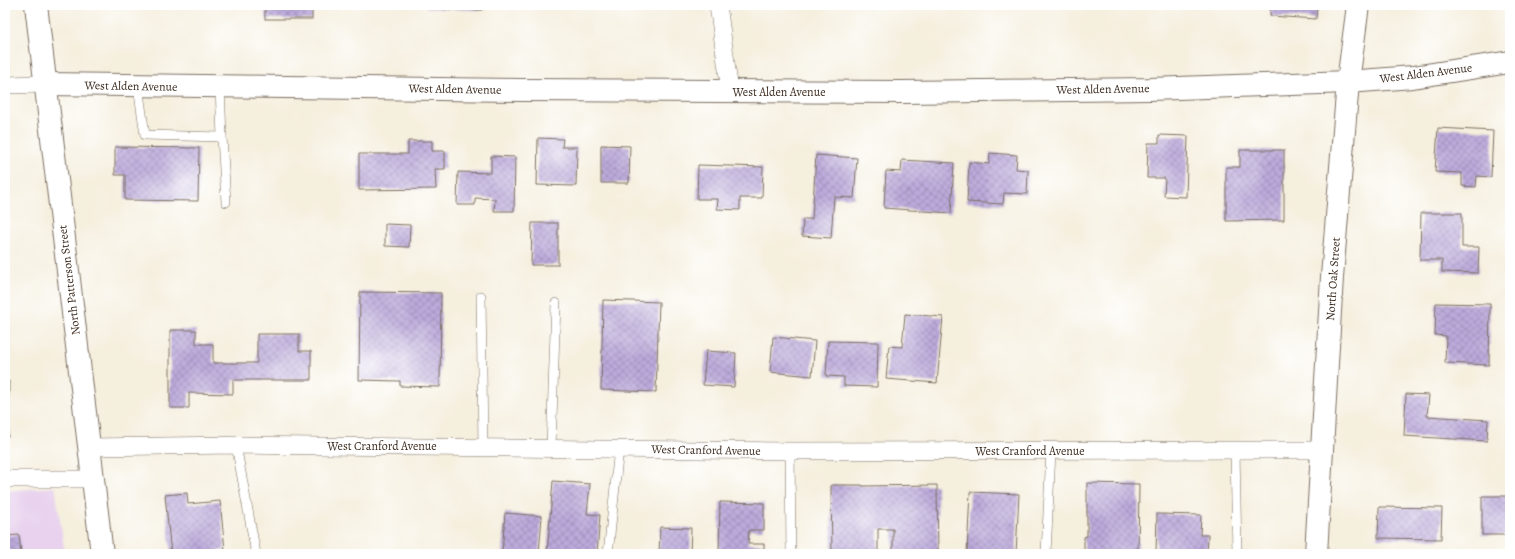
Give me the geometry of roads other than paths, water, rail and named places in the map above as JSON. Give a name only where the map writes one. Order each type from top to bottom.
[{"type":"street","name":"North Patterson Street","points":[[36,5],[102,554]]},
{"type":"street","points":[[718,5],[730,92]]},
{"type":"street","name":"North Oak Street","points":[[1316,554],[1332,277],[1348,82],[1358,5]]},
{"type":"street","name":"West Alden Avenue","points":[[46,84],[730,92],[918,92],[1150,89],[1348,82],[1413,77],[1510,62]]},
{"type":"street","points":[[5,85],[46,84]]},
{"type":"street","name":"West Cranford Avenue","points":[[89,447],[236,445],[790,451],[1323,450]]},
{"type":"street","points":[[5,479],[93,479]]},
{"type":"lane","points":[[138,86],[146,135],[222,137]]},
{"type":"lane","points":[[220,87],[226,202]]},
{"type":"lane","points":[[481,296],[483,447]]},
{"type":"lane","points":[[551,448],[556,303]]},
{"type":"lane","points":[[236,445],[256,554]]},
{"type":"lane","points":[[608,554],[619,448]]},
{"type":"lane","points":[[1235,450],[1238,554]]},
{"type":"lane","points":[[790,451],[791,554]]},
{"type":"lane","points":[[1046,554],[1051,451]]}]
